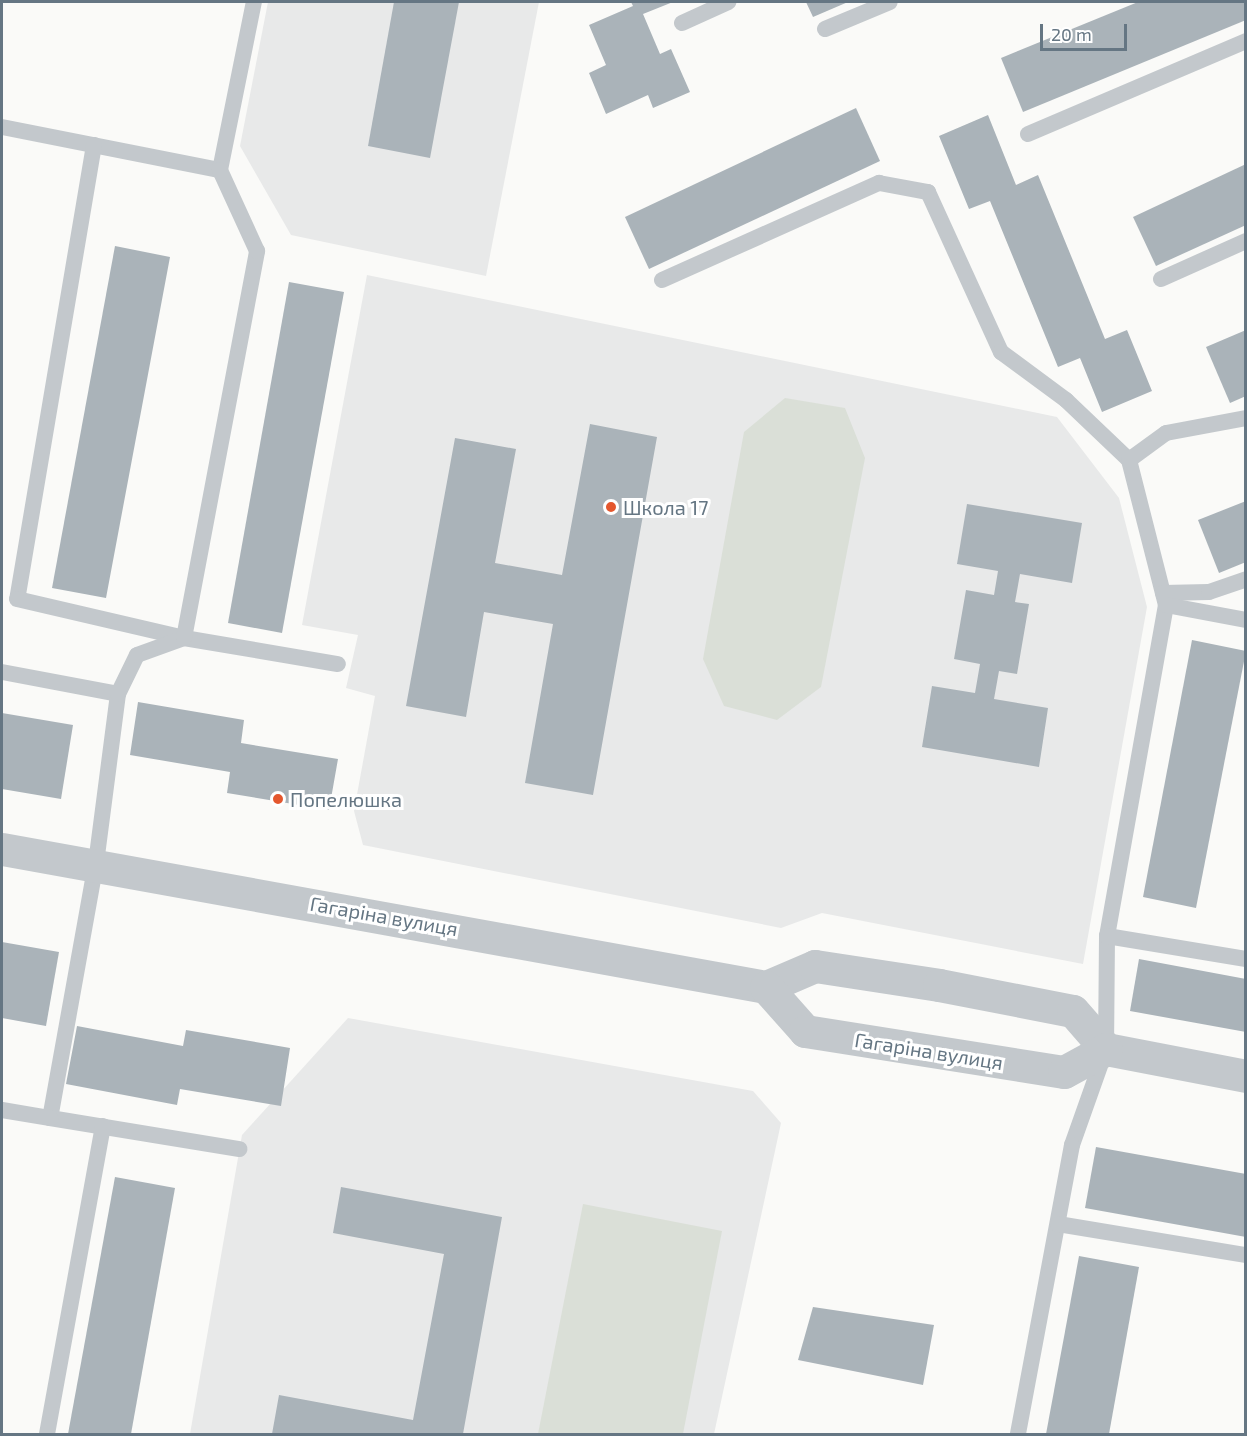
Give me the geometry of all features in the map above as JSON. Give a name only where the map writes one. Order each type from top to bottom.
[{"type":"street","name":"Гагаріна вулиця","points":[[2,849],[96,863],[766,987],[805,1031],[1064,1072],[1106,1049]]},
{"type":"street","points":[[766,987],[815,966],[939,986],[1073,1011],[1106,1049],[1245,1076]]},
{"type":"lane","points":[[184,638],[257,251],[220,170],[254,2]]},
{"type":"lane","points":[[682,22],[728,2]]},
{"type":"lane","points":[[825,29],[890,2]]},
{"type":"lane","points":[[1029,134],[1245,41]]},
{"type":"lane","points":[[2,127],[220,170]]},
{"type":"lane","points":[[94,145],[16,599],[184,638],[338,664]]},
{"type":"lane","points":[[662,280],[879,183],[928,192],[1001,352],[1066,400],[1129,460],[1164,599],[1107,936],[1106,1049],[1072,1146],[1018,1434]]},
{"type":"lane","points":[[1161,279],[1245,241]]},
{"type":"lane","points":[[1129,460],[1166,433],[1245,418]]},
{"type":"lane","points":[[1164,599],[1209,592],[1245,579]]},
{"type":"lane","points":[[1164,599],[1245,620]]},
{"type":"lane","points":[[50,1118],[96,863],[118,694],[136,655],[184,638]]},
{"type":"lane","points":[[2,672],[118,694]]},
{"type":"lane","points":[[1107,936],[1245,959]]},
{"type":"lane","points":[[2,1110],[239,1149]]},
{"type":"lane","points":[[46,1434],[103,1126]]},
{"type":"lane","points":[[1058,1224],[1245,1255]]},
{"type":"shaded area","points":[[268,2],[539,2],[486,276],[291,235],[240,146]]},
{"type":"shaded area","name":"Школа 17","points":[[367,275],[1057,417],[1119,498],[1147,607],[1083,964],[822,913],[781,928],[363,845],[354,811],[375,696],[346,688],[358,635],[302,625]]},
{"type":"shaded area","points":[[785,398],[845,408],[865,458],[821,687],[777,720],[724,706],[703,659],[744,432]]},
{"type":"shaded area","points":[[348,1018],[753,1091],[781,1123],[714,1434],[190,1434],[242,1135]]},
{"type":"shaded area","points":[[583,1204],[722,1231],[683,1434],[538,1434]]},
{"type":"building","points":[[394,2],[459,2],[430,158],[368,146]]},
{"type":"building","points":[[631,2],[673,2],[643,14],[660,54],[671,49],[690,92],[653,108],[648,95],[606,114],[589,73],[606,65],[589,25],[633,6]]},
{"type":"building","points":[[806,2],[848,2],[813,17]]},
{"type":"building","points":[[1138,2],[1246,2],[1246,20],[1023,112],[1001,58]]},
{"type":"building","points":[[856,108],[880,161],[649,269],[625,217]]},
{"type":"building","points":[[988,115],[1016,185],[1038,175],[1105,339],[1127,330],[1152,391],[1102,412],[1080,358],[1058,367],[990,201],[969,209],[939,136]]},
{"type":"building","points":[[1246,164],[1246,225],[1156,266],[1133,217]]},
{"type":"building","points":[[115,246],[170,257],[106,598],[52,588]]},
{"type":"building","points":[[289,282],[344,292],[282,633],[228,623]]},
{"type":"building","points":[[1246,330],[1246,396],[1230,403],[1206,347]]},
{"type":"building","points":[[590,424],[657,437],[593,795],[525,783],[553,624],[484,612],[466,717],[406,706],[455,438],[516,449],[495,563],[562,575]]},
{"type":"building","points":[[1246,501],[1246,562],[1219,573],[1198,520]]},
{"type":"building","points":[[967,504],[1082,523],[1072,583],[1020,574],[1015,602],[1029,604],[1017,674],[999,671],[994,699],[1048,708],[1039,767],[922,747],[932,686],[975,693],[980,664],[954,659],[966,590],[994,595],[998,571],[957,564]]},
{"type":"building","points":[[1192,640],[1246,651],[1196,908],[1143,897]]},
{"type":"building","points":[[138,702],[244,720],[241,743],[338,759],[329,810],[227,793],[230,772],[130,755]]},
{"type":"building","points":[[2,713],[73,725],[61,799],[2,789]]},
{"type":"building","points":[[2,942],[59,952],[46,1026],[2,1018]]},
{"type":"building","points":[[1139,959],[1246,979],[1246,1032],[1130,1011]]},
{"type":"building","points":[[77,1026],[183,1046],[186,1030],[290,1048],[281,1106],[180,1089],[177,1105],[66,1084]]},
{"type":"building","points":[[1096,1147],[1246,1174],[1246,1237],[1085,1208]]},
{"type":"building","points":[[115,1177],[175,1188],[131,1434],[68,1434]]},
{"type":"building","points":[[341,1187],[502,1217],[463,1434],[272,1434],[279,1395],[413,1420],[444,1254],[333,1233]]},
{"type":"building","points":[[1079,1256],[1139,1267],[1109,1434],[1046,1434]]},
{"type":"building","points":[[813,1307],[934,1325],[923,1385],[798,1360]]},
{"type":"place","name":"Школа 17","points":[[611,507]]},
{"type":"place","name":"Попелюшка","points":[[278,799]]}]
